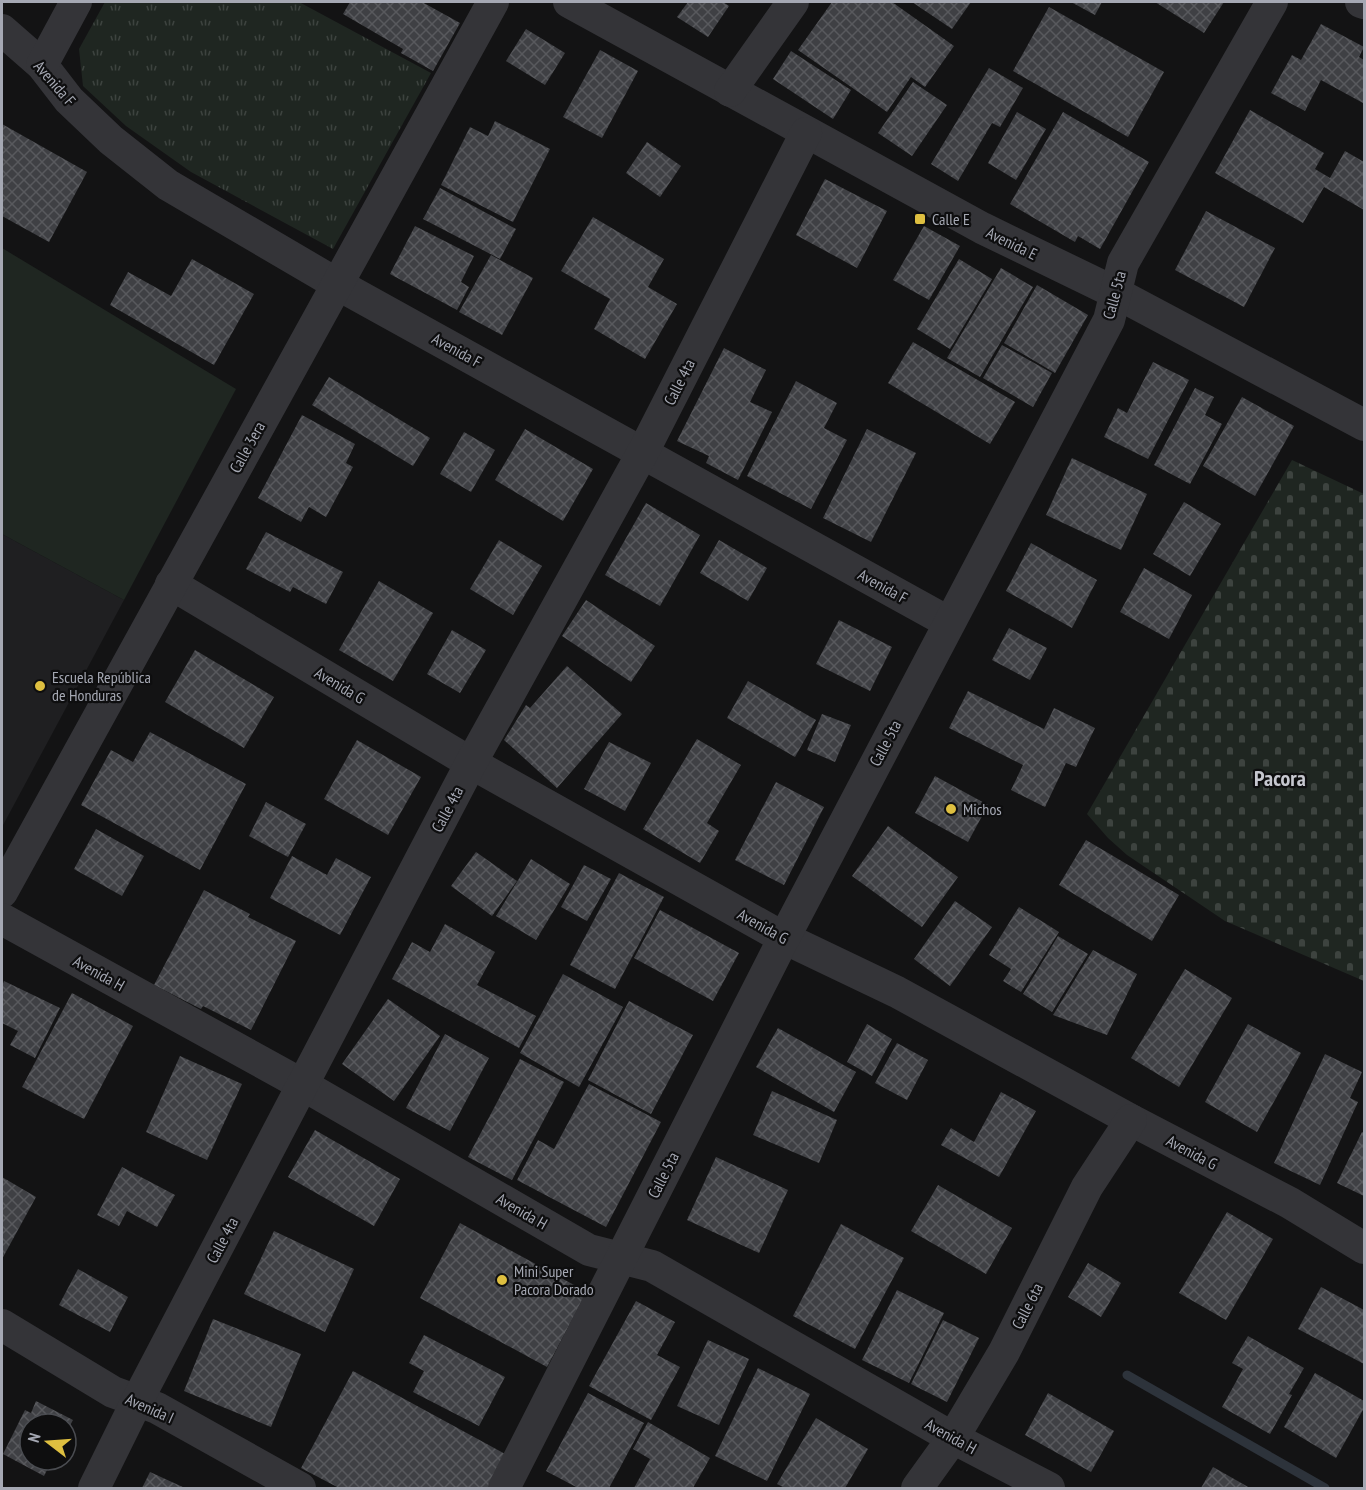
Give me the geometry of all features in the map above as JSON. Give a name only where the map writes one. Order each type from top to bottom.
[{"type":"street","points":[[42,65],[75,2]]},
{"type":"street","name":"Calle 3era","points":[[2,892],[493,2]]},
{"type":"street","name":"Avenida E","points":[[569,2],[982,228],[1116,293],[1365,425]]},
{"type":"street","points":[[730,91],[793,2]]},
{"type":"street","name":"Calle 5ta","points":[[504,1488],[784,938],[948,622],[1109,320],[1123,263],[1272,2]]},
{"type":"street","name":"Avenida F","points":[[2,30],[42,65],[69,100],[111,140],[168,185],[337,284],[948,622]]},
{"type":"street","name":"Calle 4ta","points":[[94,1488],[137,1401],[471,763],[643,452],[806,133]]},
{"type":"street","name":"Avenida G","points":[[171,585],[471,763],[784,938],[897,992],[1131,1120],[1290,1203],[1365,1248]]},
{"type":"street","name":"Avenida H","points":[[2,919],[303,1085],[589,1250],[652,1266],[953,1438],[1049,1488]]},
{"type":"street","name":"Calle 6ta","points":[[917,1488],[953,1438],[1004,1352],[1087,1187],[1131,1120]]},
{"type":"street","name":"Avenida I","points":[[2,1325],[113,1392],[157,1408],[300,1488]]},
{"type":"shaded area","name":"Escuela República de Honduras","points":[[2,534],[124,600],[2,827]]},
{"type":"green space","points":[[105,2],[299,2],[431,73],[333,249],[191,172],[126,126],[83,86],[79,49]]},
{"type":"green space","points":[[2,248],[236,389],[124,600],[2,534]]},
{"type":"green space","points":[[1292,460],[1364,494],[1364,981],[1225,921],[1127,855],[1087,814]]},
{"type":"building","points":[[350,2],[422,2],[460,23],[433,71],[401,53],[403,49],[343,14]]},
{"type":"building","points":[[688,2],[723,2],[729,6],[708,37],[677,17]]},
{"type":"building","points":[[832,2],[892,2],[954,46],[925,87],[911,77],[887,112],[798,50]]},
{"type":"building","points":[[912,2],[971,2],[952,29]]},
{"type":"building","points":[[1071,2],[1102,2],[1095,15]]},
{"type":"building","points":[[1155,2],[1224,2],[1204,33]]},
{"type":"building","points":[[1049,7],[1164,72],[1128,137],[1013,71]]},
{"type":"building","points":[[1321,24],[1364,47],[1359,57],[1364,60],[1363,103],[1321,80],[1305,111],[1271,93],[1292,55],[1301,60]]},
{"type":"building","points":[[526,29],[565,53],[545,85],[506,61]]},
{"type":"building","points":[[600,50],[638,71],[602,138],[563,117]]},
{"type":"building","points":[[791,51],[851,90],[833,119],[773,79]]},
{"type":"building","points":[[989,68],[1023,88],[1000,127],[992,123],[958,181],[931,164]]},
{"type":"building","points":[[913,82],[947,105],[912,156],[878,133]]},
{"type":"building","points":[[1250,110],[1324,153],[1315,169],[1330,178],[1345,151],[1364,162],[1364,210],[1324,187],[1303,223],[1215,173]]},
{"type":"building","points":[[1017,112],[1046,129],[1016,180],[988,163]]},
{"type":"building","points":[[1063,112],[1149,162],[1100,249],[1078,236],[1075,242],[1010,204]]},
{"type":"building","points":[[495,121],[550,149],[513,222],[441,185],[470,127],[488,136]]},
{"type":"building","points":[[2,124],[87,172],[49,242],[2,216]]},
{"type":"building","points":[[647,142],[681,166],[660,197],[626,173]]},
{"type":"building","points":[[825,179],[887,211],[857,268],[796,235]]},
{"type":"building","points":[[440,188],[516,229],[500,259],[423,219]]},
{"type":"building","points":[[1206,211],[1275,248],[1244,307],[1175,270]]},
{"type":"building","points":[[593,217],[664,259],[648,287],[677,304],[645,359],[594,329],[610,299],[561,271]]},
{"type":"building","points":[[415,226],[474,256],[461,282],[469,287],[457,310],[390,274]]},
{"type":"building","points":[[924,226],[960,246],[929,300],[893,280]]},
{"type":"building","points":[[491,255],[533,278],[502,335],[459,312]]},
{"type":"building","points":[[192,259],[254,294],[214,365],[110,305],[128,272],[171,296]]},
{"type":"building","points":[[959,259],[992,279],[950,349],[917,329]]},
{"type":"building","points":[[1001,268],[1033,287],[980,377],[947,358]]},
{"type":"building","points":[[1037,285],[1088,315],[1055,373],[1004,343]]},
{"type":"building","points":[[913,342],[1015,402],[990,444],[888,383]]},
{"type":"building","points":[[1002,345],[1052,373],[1033,407],[983,378]]},
{"type":"building","points":[[724,348],[766,370],[750,402],[772,412],[738,480],[706,463],[709,456],[677,441]]},
{"type":"building","points":[[1153,362],[1189,380],[1148,459],[1104,437],[1118,408],[1127,413]]},
{"type":"building","points":[[329,377],[430,438],[413,466],[312,405]]},
{"type":"building","points":[[796,381],[837,403],[824,428],[847,440],[811,509],[747,476]]},
{"type":"building","points":[[1195,388],[1214,397],[1205,415],[1222,424],[1190,484],[1154,465]]},
{"type":"building","points":[[1242,397],[1294,426],[1255,496],[1203,466]]},
{"type":"building","points":[[302,415],[355,444],[346,463],[353,467],[326,517],[309,507],[301,522],[258,498]]},
{"type":"building","points":[[525,429],[593,469],[563,521],[495,480]]},
{"type":"building","points":[[867,429],[916,453],[871,542],[823,518]]},
{"type":"building","points":[[464,432],[495,450],[471,492],[440,474]]},
{"type":"building","points":[[1072,458],[1147,494],[1121,550],[1046,515]]},
{"type":"building","points":[[1184,502],[1221,524],[1190,576],[1153,554]]},
{"type":"building","points":[[646,503],[700,535],[660,606],[605,575]]},
{"type":"building","points":[[266,532],[343,572],[326,604],[293,587],[290,592],[246,569]]},
{"type":"building","points":[[499,540],[542,566],[513,615],[470,589]]},
{"type":"building","points":[[719,540],[767,568],[748,601],[700,573]]},
{"type":"building","points":[[1031,543],[1097,580],[1072,628],[1006,591]]},
{"type":"building","points":[[1144,568],[1192,595],[1169,639],[1120,612]]},
{"type":"building","points":[[379,581],[433,613],[393,681],[339,650]]},
{"type":"building","points":[[586,600],[655,646],[631,682],[562,636]]},
{"type":"building","points":[[839,620],[892,647],[870,691],[816,664]]},
{"type":"building","points":[[1009,628],[1047,648],[1030,680],[992,660]]},
{"type":"building","points":[[452,630],[486,650],[460,693],[427,674]]},
{"type":"building","points":[[195,650],[274,697],[244,748],[165,702]]},
{"type":"building","points":[[567,666],[622,714],[557,788],[504,740],[526,705],[530,708]]},
{"type":"building","points":[[748,681],[816,720],[795,757],[727,718]]},
{"type":"building","points":[[968,691],[1044,729],[1054,708],[1095,728],[1076,767],[1066,763],[1045,807],[1011,790],[1023,765],[949,728]]},
{"type":"building","points":[[822,714],[851,725],[835,762],[807,750]]},
{"type":"building","points":[[150,732],[246,784],[200,870],[81,805],[111,750],[133,762]]},
{"type":"building","points":[[697,739],[741,765],[707,823],[719,831],[700,863],[643,829]]},
{"type":"building","points":[[357,740],[421,777],[388,835],[324,799]]},
{"type":"building","points":[[609,742],[651,763],[625,811],[584,789]]},
{"type":"building","points":[[935,776],[988,805],[968,842],[915,813]]},
{"type":"building","points":[[776,782],[824,807],[784,885],[735,860]]},
{"type":"building","points":[[266,802],[306,824],[288,857],[249,836]]},
{"type":"building","points":[[888,826],[958,877],[922,927],[852,876]]},
{"type":"building","points":[[96,829],[144,856],[122,896],[74,869]]},
{"type":"building","points":[[1086,840],[1179,895],[1152,941],[1059,885]]},
{"type":"building","points":[[476,852],[517,881],[492,916],[451,886]]},
{"type":"building","points":[[292,856],[327,875],[336,858],[371,877],[340,935],[270,898]]},
{"type":"building","points":[[531,859],[570,884],[536,940],[496,916]]},
{"type":"building","points":[[584,865],[611,879],[587,921],[561,907]]},
{"type":"building","points":[[619,873],[664,897],[615,989],[570,965]]},
{"type":"building","points":[[204,890],[250,914],[248,917],[296,941],[251,1030],[203,1006],[201,1009],[154,985]]},
{"type":"building","points":[[955,901],[992,927],[950,986],[914,959]]},
{"type":"building","points":[[1019,907],[1059,932],[1021,992],[1003,981],[1011,969],[989,955]]},
{"type":"building","points":[[660,910],[739,953],[713,1001],[634,958]]},
{"type":"building","points":[[445,924],[495,952],[477,985],[536,1016],[519,1048],[392,979],[412,942],[430,952]]},
{"type":"building","points":[[1058,936],[1088,954],[1052,1012],[1023,994]]},
{"type":"building","points":[[1093,950],[1137,974],[1107,1035],[1053,1015]]},
{"type":"building","points":[[1185,969],[1232,998],[1179,1087],[1131,1058]]},
{"type":"building","points":[[563,974],[623,1007],[579,1087],[520,1053]]},
{"type":"building","points":[[4,981],[60,1008],[35,1058],[10,1045],[18,1031],[2,1023]]},
{"type":"building","points":[[72,993],[133,1026],[84,1119],[22,1087]]},
{"type":"building","points":[[388,999],[440,1036],[394,1101],[342,1064]]},
{"type":"building","points":[[629,1001],[693,1035],[651,1114],[588,1080]]},
{"type":"building","points":[[867,1024],[892,1039],[872,1076],[847,1062]]},
{"type":"building","points":[[1248,1024],[1301,1053],[1257,1132],[1205,1102]]},
{"type":"building","points":[[778,1028],[856,1072],[834,1112],[756,1067]]},
{"type":"building","points":[[445,1034],[489,1058],[450,1131],[406,1108]]},
{"type":"building","points":[[897,1043],[928,1060],[907,1100],[875,1083]]},
{"type":"building","points":[[1325,1054],[1362,1072],[1350,1098],[1358,1102],[1320,1185],[1274,1163]]},
{"type":"building","points":[[180,1056],[242,1084],[207,1160],[146,1132]]},
{"type":"building","points":[[520,1059],[564,1082],[512,1180],[468,1157]]},
{"type":"building","points":[[589,1084],[661,1122],[606,1227],[517,1180],[538,1140],[554,1149]]},
{"type":"building","points":[[772,1091],[837,1120],[819,1163],[753,1135]]},
{"type":"building","points":[[1001,1092],[1036,1111],[999,1177],[941,1145],[951,1128],[974,1142]]},
{"type":"building","points":[[315,1130],[400,1179],[374,1226],[288,1177]]},
{"type":"building","points":[[1362,1132],[1364,1133],[1364,1196],[1337,1183]]},
{"type":"building","points":[[716,1157],[788,1190],[759,1253],[687,1220]]},
{"type":"building","points":[[122,1167],[175,1195],[157,1227],[127,1211],[119,1226],[97,1215]]},
{"type":"building","points":[[2,1177],[36,1197],[2,1259]]},
{"type":"building","points":[[938,1185],[1012,1228],[986,1274],[911,1231]]},
{"type":"building","points":[[1227,1212],[1273,1239],[1226,1320],[1179,1293]]},
{"type":"building","points":[[460,1223],[587,1292],[547,1367],[420,1298]]},
{"type":"building","points":[[841,1224],[904,1258],[855,1349],[793,1316]]},
{"type":"building","points":[[274,1231],[354,1269],[325,1332],[244,1294]]},
{"type":"building","points":[[1088,1263],[1121,1283],[1101,1317],[1068,1297]]},
{"type":"building","points":[[78,1269],[128,1297],[110,1332],[59,1305]]},
{"type":"building","points":[[1321,1287],[1364,1310],[1364,1364],[1298,1329]]},
{"type":"building","points":[[897,1290],[944,1313],[909,1383],[862,1360]]},
{"type":"building","points":[[636,1301],[675,1322],[657,1355],[680,1367],[651,1420],[589,1386]]},
{"type":"building","points":[[213,1319],[301,1354],[271,1427],[184,1391]]},
{"type":"building","points":[[943,1320],[979,1338],[947,1402],[911,1384]]},
{"type":"building","points":[[424,1335],[505,1377],[479,1426],[413,1392],[424,1371],[409,1363]]},
{"type":"building","points":[[1248,1336],[1304,1368],[1270,1434],[1222,1407],[1243,1369],[1232,1363]]},
{"type":"building","points":[[708,1340],[749,1359],[719,1425],[677,1406]]},
{"type":"building","points":[[758,1368],[810,1394],[767,1481],[715,1456]]},
{"type":"building","points":[[353,1371],[507,1455],[490,1488],[339,1488],[301,1468]]},
{"type":"building","points":[[1315,1373],[1364,1401],[1364,1408],[1336,1458],[1284,1427]]},
{"type":"building","points":[[588,1393],[644,1423],[609,1488],[578,1488],[546,1471]]},
{"type":"building","points":[[1048,1393],[1114,1431],[1091,1472],[1025,1435]]},
{"type":"building","points":[[36,1401],[57,1412],[31,1412]]},
{"type":"building","points":[[816,1418],[868,1449],[845,1488],[785,1488],[777,1484]]},
{"type":"building","points":[[648,1422],[710,1458],[693,1488],[634,1488],[650,1459],[633,1449]]},
{"type":"building","points":[[18,1424],[18,1462],[3,1454]]},
{"type":"building","points":[[1213,1467],[1250,1488],[1201,1488]]},
{"type":"building","points":[[150,1472],[185,1488],[142,1488]]},
{"type":"waterway","points":[[1127,1375],[1325,1488]]},
{"type":"place","name":"Calle E","points":[[920,219]]},
{"type":"place","name":"Escuela República de Honduras","points":[[40,686]]},
{"type":"place","name":"Michos","points":[[951,809]]},
{"type":"place","name":"Mini Super Pacora Dorado","points":[[502,1280]]},
{"type":"district","name":"Pacora","points":[[1280,778]]}]
